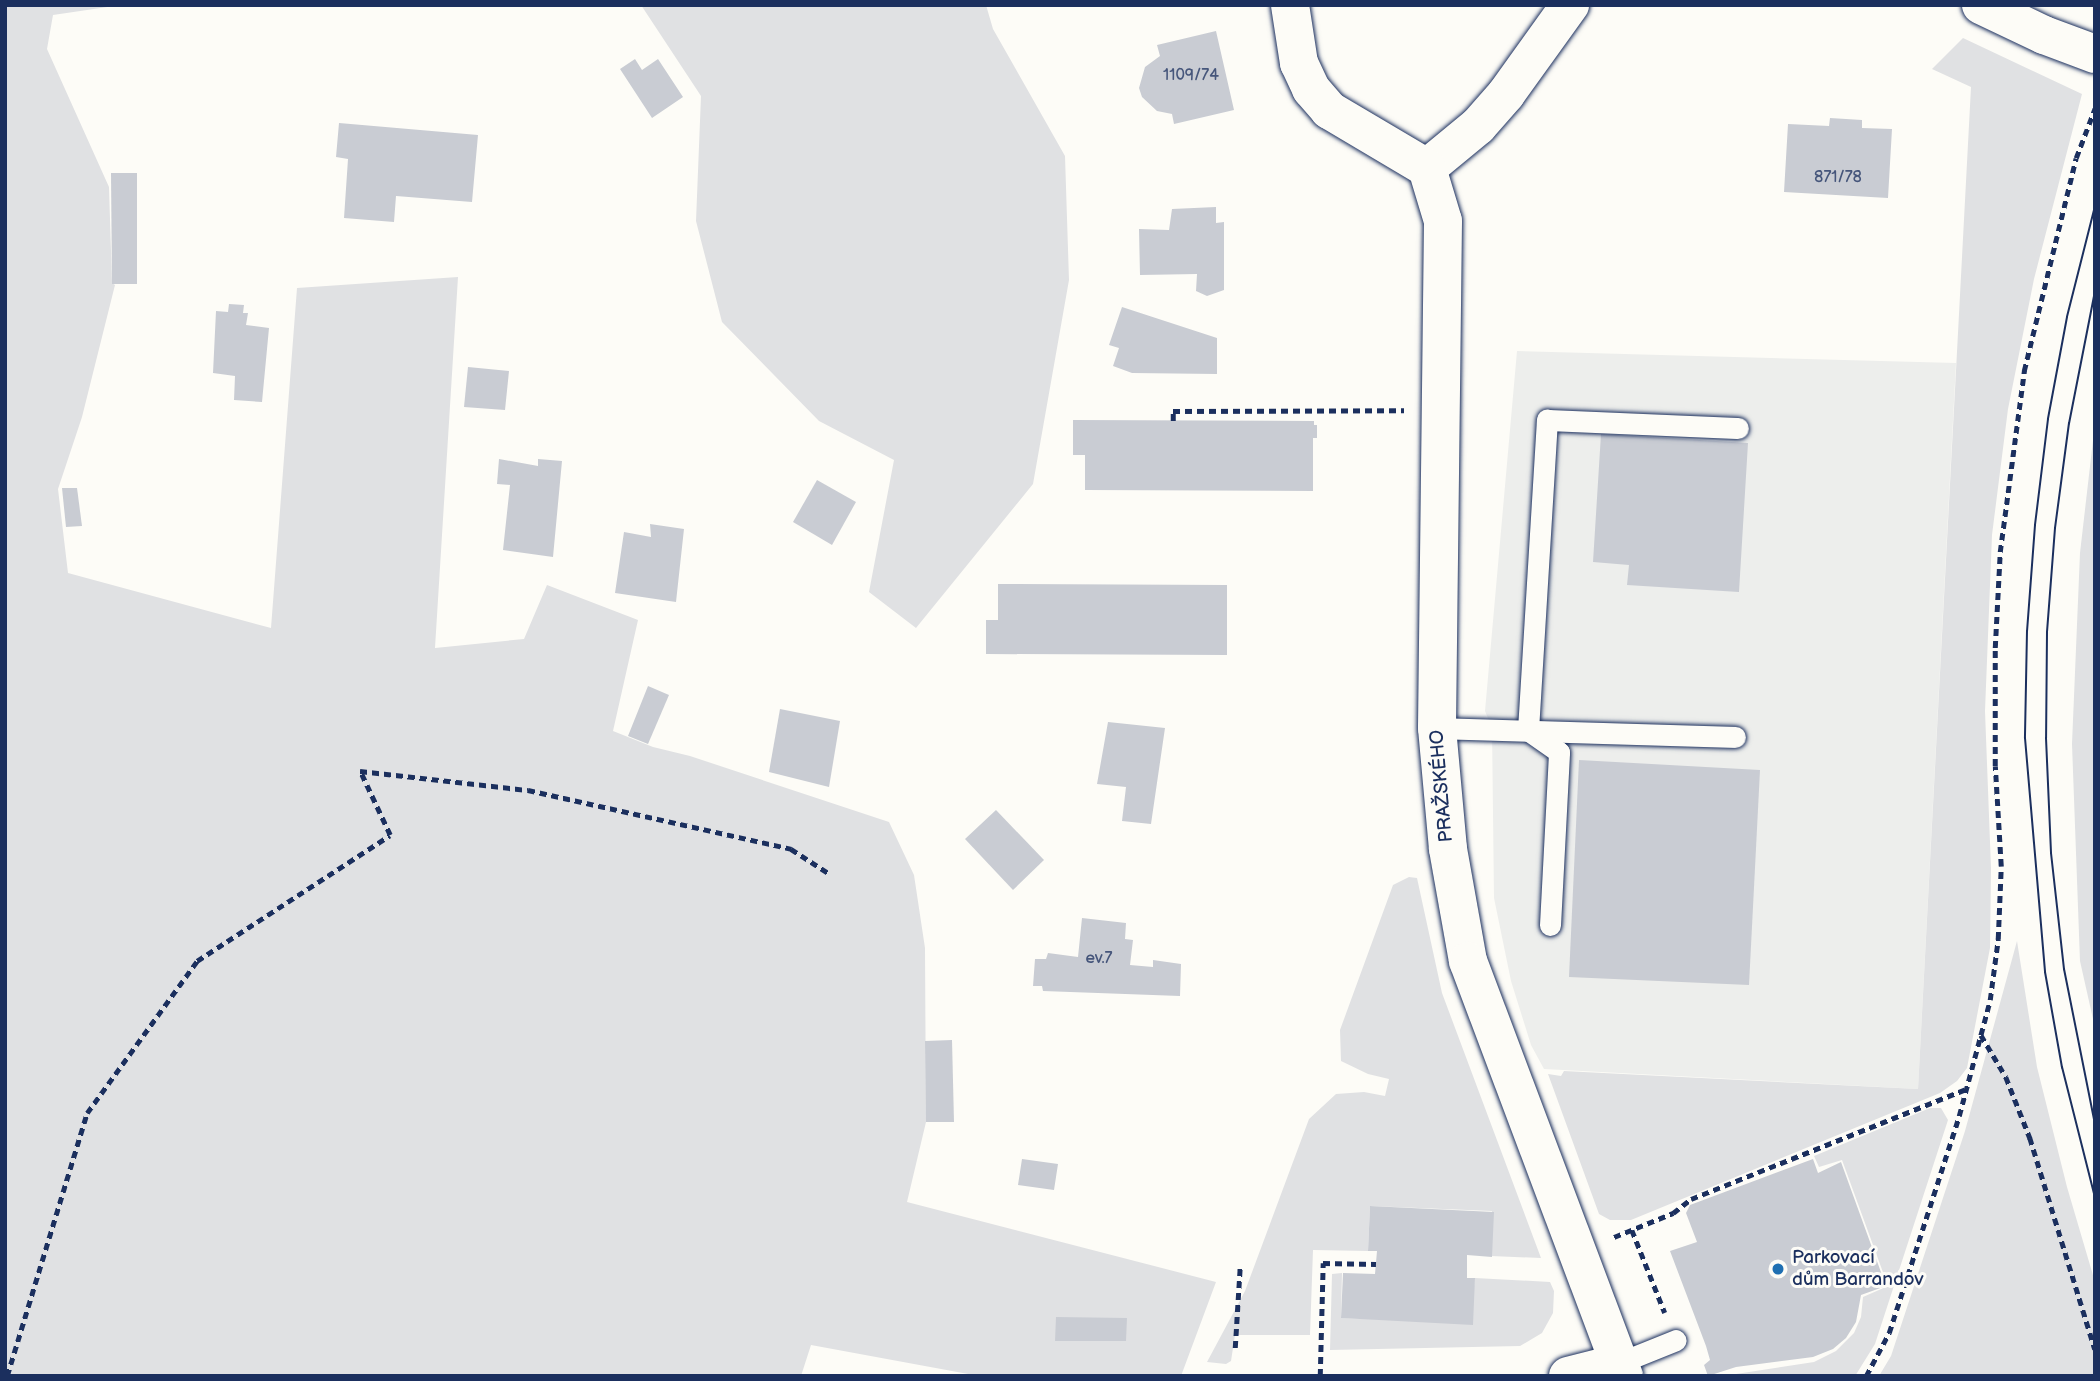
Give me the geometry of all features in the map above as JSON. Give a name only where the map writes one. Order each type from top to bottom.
[{"type":"street","points":[[1290,5],[1299,63],[1311,89],[1329,110],[1427,168],[1478,127],[1506,94],[1570,5]]},
{"type":"street","points":[[1981,5],[2044,35],[2095,54]]},
{"type":"street","name":"PRAŽSKÉHO","points":[[1427,168],[1443,222],[1437,728],[1448,849],[1468,961],[1621,1369]]},
{"type":"street","points":[[1569,1376],[1621,1369]]},
{"type":"lane","points":[[1528,730],[1547,420],[1738,428]]},
{"type":"lane","points":[[1437,728],[1735,737]]},
{"type":"lane","points":[[1528,730],[1559,752],[1550,925]]},
{"type":"lane","points":[[1621,1369],[1676,1340]]},
{"type":"path","points":[[1866,1376],[1889,1333],[1967,1088],[1981,1035],[1998,939],[2001,866],[1995,766],[1995,648],[2000,552],[2024,371],[2076,158],[2095,107]]},
{"type":"path","points":[[1173,421],[1173,411],[1414,410]]},
{"type":"path","points":[[6,1376],[87,1113],[197,961],[390,835],[360,771],[528,790],[791,849],[830,874]]},
{"type":"path","points":[[1981,1035],[2006,1077],[2030,1138],[2095,1349]]},
{"type":"path","points":[[1577,1254],[1674,1213],[1691,1199],[1967,1088]]},
{"type":"path","points":[[1632,1230],[1676,1340]]},
{"type":"path","points":[[1320,1376],[1323,1263],[1376,1264]]},
{"type":"path","points":[[1235,1348],[1240,1266]]},
{"type":"shaded area","points":[[5,5],[121,5],[53,15],[47,49],[109,187],[112,283],[115,285],[82,417],[58,489],[68,573],[271,628],[297,288],[458,277],[435,648],[524,639],[547,585],[638,620],[613,731],[653,747],[690,756],[889,822],[914,875],[925,948],[926,1122],[907,1202],[1216,1282],[1181,1376],[979,1376],[811,1345],[801,1376],[5,1376]]},
{"type":"shaded area","points":[[641,5],[986,5],[993,29],[1065,156],[1069,280],[1033,484],[916,628],[869,592],[894,460],[819,421],[722,322],[696,221],[701,96]]},
{"type":"shaded area","points":[[1963,38],[2082,94],[2034,279],[2008,409],[1992,535],[1985,711],[1991,868],[1990,948],[1967,1068],[1957,1081],[1940,1093],[1631,1220],[1610,1220],[1599,1214],[1548,1074],[1561,1076],[1564,1071],[1918,1089],[1971,87],[1932,69]]},
{"type":"shaded area","points":[[1517,351],[1956,363],[1918,1089],[1544,1069],[1531,1045],[1511,981],[1494,898],[1492,728],[1485,711]]},
{"type":"shaded area","points":[[2095,423],[2095,1028],[2080,961],[2072,744],[2080,553]]},
{"type":"shaded area","points":[[1409,877],[1417,878],[1442,993],[1541,1258],[1491,1256],[1492,1211],[1370,1206],[1368,1251],[1313,1250],[1310,1335],[1235,1335],[1231,1361],[1226,1364],[1207,1362],[1245,1291],[1309,1119],[1336,1094],[1364,1092],[1385,1096],[1389,1079],[1368,1074],[1341,1061],[1340,1030],[1393,885]]},
{"type":"shaded area","points":[[2017,941],[2037,1067],[2067,1187],[2095,1282],[2095,1376],[1879,1376],[1891,1356],[1965,1131]]},
{"type":"shaded area","points":[[1930,1108],[1941,1108],[1948,1120],[1875,1344],[1855,1376],[1723,1376],[1814,1362],[1836,1351],[1854,1333],[1861,1317],[1863,1297],[1888,1286],[1842,1160],[1819,1167],[1814,1156]]},
{"type":"shaded area","points":[[1342,1273],[1341,1318],[1470,1322],[1475,1278],[1550,1282],[1554,1291],[1553,1313],[1542,1333],[1520,1346],[1330,1350],[1332,1274]]},
{"type":"building","points":[[1216,31],[1234,110],[1174,124],[1172,114],[1157,111],[1142,97],[1139,88],[1145,67],[1160,56],[1157,45]]},
{"type":"building","points":[[635,59],[642,70],[658,59],[683,97],[652,118],[620,69]]},
{"type":"building","points":[[1830,118],[1862,120],[1862,128],[1892,129],[1888,198],[1784,192],[1788,124],[1829,126]]},
{"type":"building","points":[[339,123],[478,135],[472,202],[396,196],[394,222],[344,218],[348,159],[336,157]]},
{"type":"building","points":[[111,173],[137,173],[137,284],[112,284]]},
{"type":"building","points":[[1216,207],[1216,223],[1224,222],[1224,290],[1207,296],[1196,291],[1197,274],[1140,275],[1139,229],[1169,230],[1172,209]]},
{"type":"building","points":[[229,304],[244,305],[243,313],[248,313],[246,325],[269,328],[262,402],[234,400],[235,376],[213,373],[216,311],[228,312]]},
{"type":"building","points":[[1122,307],[1217,338],[1217,374],[1132,373],[1113,366],[1119,348],[1109,345]]},
{"type":"building","points":[[468,367],[509,371],[505,410],[464,407]]},
{"type":"building","points":[[1073,420],[1314,421],[1314,425],[1317,425],[1317,438],[1313,438],[1313,491],[1085,490],[1085,455],[1073,455]]},
{"type":"building","points":[[1601,434],[1748,443],[1739,592],[1627,585],[1629,565],[1593,562]]},
{"type":"building","points":[[499,459],[538,466],[538,459],[562,461],[553,557],[503,550],[510,485],[497,484]]},
{"type":"building","points":[[817,480],[856,502],[832,545],[793,522]]},
{"type":"building","points":[[62,488],[77,488],[82,526],[66,527]]},
{"type":"building","points":[[650,524],[684,529],[676,602],[615,593],[624,532],[651,537]]},
{"type":"building","points":[[998,584],[1227,585],[1227,655],[986,654],[986,620],[998,620]]},
{"type":"building","points":[[648,686],[669,695],[648,744],[628,736]]},
{"type":"building","points":[[780,709],[840,721],[829,787],[769,772]]},
{"type":"building","points":[[1108,722],[1165,728],[1151,824],[1122,821],[1126,787],[1097,784]]},
{"type":"building","points":[[1579,760],[1760,770],[1749,985],[1569,977]]},
{"type":"building","points":[[996,810],[1044,860],[1013,890],[965,839]]},
{"type":"building","points":[[1082,918],[1126,923],[1125,939],[1133,940],[1130,965],[1153,967],[1153,960],[1181,964],[1180,996],[1043,991],[1042,986],[1033,986],[1035,959],[1046,959],[1048,953],[1078,957]]},
{"type":"building","points":[[952,1040],[954,1122],[926,1122],[925,1041]]},
{"type":"building","points":[[1022,1159],[1058,1164],[1054,1190],[1018,1185]]},
{"type":"building","name":"Parkovací dům Barrandov","points":[[1813,1159],[1818,1173],[1841,1162],[1886,1286],[1861,1295],[1856,1322],[1846,1338],[1833,1349],[1813,1357],[1736,1367],[1708,1376],[1704,1365],[1710,1360],[1706,1346],[1670,1251],[1697,1242],[1686,1213],[1690,1205]]},
{"type":"building","points":[[1370,1206],[1494,1212],[1492,1257],[1467,1255],[1467,1278],[1475,1278],[1473,1325],[1341,1318],[1343,1273],[1375,1274],[1377,1251],[1368,1251]]},
{"type":"building","points":[[1056,1317],[1127,1318],[1126,1341],[1055,1341]]},
{"type":"tram line","points":[[2095,206],[2067,317],[2048,419],[2035,525],[2027,631],[2025,738],[2045,972],[2062,1067],[2095,1197]]},
{"type":"tram line","points":[[2095,291],[2069,423],[2055,528],[2047,632],[2046,738],[2051,853],[2064,969],[2095,1124]]},
{"type":"place","name":"Parkovací dům Barrandov","points":[[1778,1269]]}]
